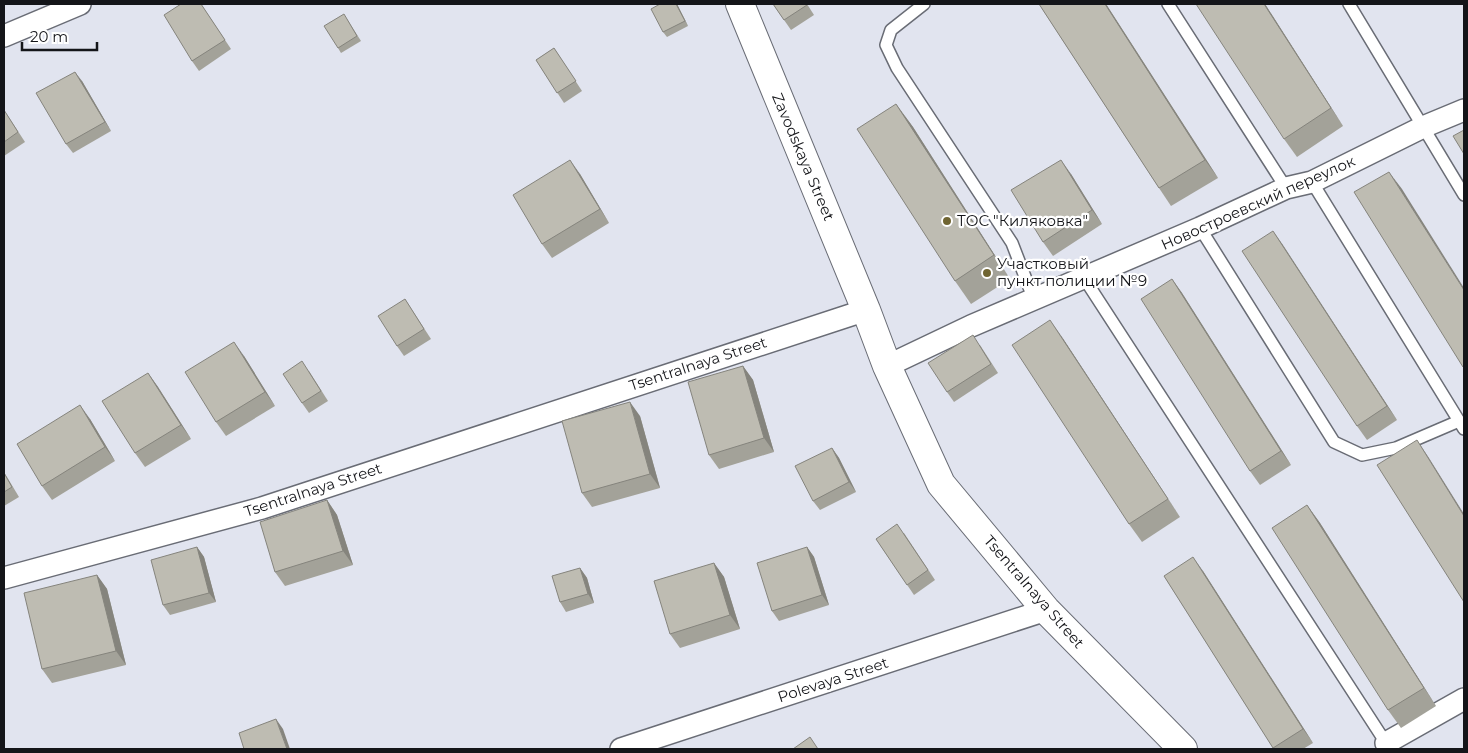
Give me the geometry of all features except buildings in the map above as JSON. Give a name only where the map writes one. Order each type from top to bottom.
[{"type":"street","points":[[4,36],[80,4]]},
{"type":"street","name":"Zavodskaya Street","points":[[740,4],[866,310]]},
{"type":"street","name":"Новостроевский переулок","points":[[887,366],[971,326],[1200,228],[1286,188],[1312,182],[1423,127],[1464,110]]},
{"type":"street","name":"Tsentralnaya Street","points":[[4,578],[262,508],[866,310],[887,366],[941,484],[1046,610],[1183,749]]},
{"type":"street","name":"Polevaya Street","points":[[621,749],[1046,610]]},
{"type":"street","points":[[1386,743],[1464,699]]},
{"type":"lane","points":[[924,4],[891,30],[886,45],[897,68],[1012,243],[1034,300]]},
{"type":"lane","points":[[1168,4],[1286,188]]},
{"type":"lane","points":[[1349,4],[1464,195]]},
{"type":"lane","points":[[1200,228],[1334,442],[1362,455],[1396,448],[1462,425],[1312,182]]},
{"type":"lane","points":[[1084,278],[1386,743]]},
{"type":"place","name":"ТОС \"Киляковка\"","points":[[947,221]]},
{"type":"place","name":"Участковый пункт полиции №9","points":[[987,273]]}]
